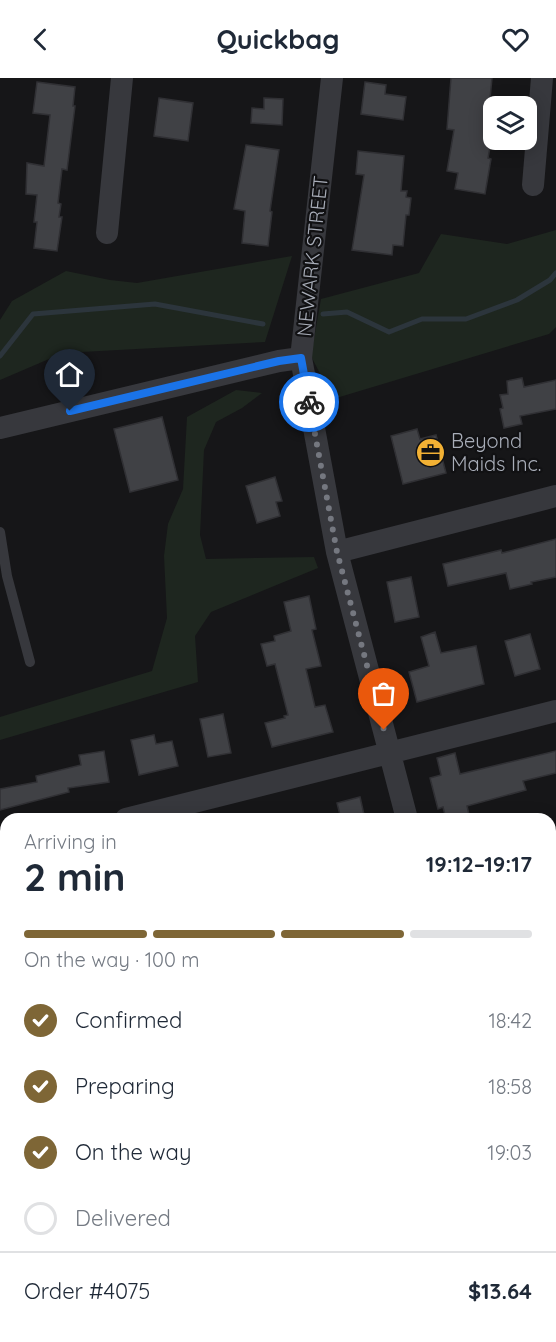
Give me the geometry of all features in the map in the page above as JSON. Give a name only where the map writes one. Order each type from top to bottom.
[{"type":"street","points":[[107,233],[122,78]]},
{"type":"street","name":"NEWARK STREET","points":[[332,78],[301,358],[337,552],[405,813]]},
{"type":"street","points":[[533,185],[542,78]]},
{"type":"street","points":[[0,428],[279,361],[301,358]]},
{"type":"street","points":[[337,552],[556,496]]},
{"type":"street","points":[[150,813],[556,711]]},
{"type":"lane","points":[[0,532],[4,575],[30,662]]},
{"type":"shaded area","points":[[556,230],[556,327],[549,334],[333,399],[311,356],[321,299],[419,273],[441,234],[507,244]]},
{"type":"shaded area","points":[[292,256],[265,342],[63,353],[0,380],[0,320],[12,301],[66,271],[137,283]]},
{"type":"shaded area","points":[[236,390],[262,393],[242,408],[216,422],[204,450],[200,535],[206,559],[314,557],[318,568],[211,612],[195,636],[198,682],[0,740],[0,717],[152,671],[167,618],[164,556],[168,524],[183,489],[187,417]]},
{"type":"building","points":[[451,78],[492,78],[490,96],[483,96],[483,150],[490,150],[488,158],[491,159],[485,194],[455,189],[458,173],[447,171],[454,130],[447,129]]},
{"type":"building","points":[[37,82],[75,87],[73,106],[75,106],[67,170],[62,169],[58,203],[61,204],[59,217],[62,217],[57,251],[34,248],[37,195],[26,194],[27,163],[44,166],[50,115],[33,113]]},
{"type":"building","points":[[365,82],[386,85],[385,94],[406,97],[403,120],[361,114]]},
{"type":"building","points":[[159,98],[193,103],[188,141],[154,136]]},
{"type":"building","points":[[264,98],[283,99],[282,125],[251,123],[252,108],[264,109]]},
{"type":"building","points":[[246,145],[279,150],[270,211],[272,212],[268,246],[242,243],[245,211],[234,209]]},
{"type":"building","points":[[358,151],[404,156],[401,191],[407,191],[406,197],[411,198],[409,215],[406,215],[403,246],[393,245],[392,255],[352,250],[364,175],[356,174]]},
{"type":"building","points":[[522,378],[524,387],[556,380],[556,409],[520,416],[522,424],[504,428],[500,395],[508,394],[507,381]]},
{"type":"building","points":[[162,417],[178,480],[130,492],[114,429]]},
{"type":"building","points":[[417,429],[420,439],[436,435],[446,473],[403,484],[391,436]]},
{"type":"building","points":[[275,477],[282,501],[276,502],[280,516],[257,523],[246,486]]},
{"type":"building","points":[[556,539],[556,577],[510,589],[506,573],[448,586],[443,564],[501,550],[502,553]]},
{"type":"building","points":[[411,577],[419,617],[395,622],[387,582]]},
{"type":"building","points":[[309,596],[316,629],[312,630],[321,666],[306,669],[315,707],[325,705],[333,732],[272,747],[265,723],[285,718],[284,716],[288,715],[275,664],[267,666],[261,644],[275,641],[274,636],[291,631],[284,602]]},
{"type":"building","points":[[435,632],[441,653],[476,646],[484,684],[417,702],[409,672],[429,666],[421,637]]},
{"type":"building","points":[[530,634],[540,669],[515,676],[505,641]]},
{"type":"building","points":[[223,714],[231,753],[208,757],[200,719]]},
{"type":"building","points":[[154,735],[156,744],[172,741],[178,766],[139,775],[131,740]]},
{"type":"building","points":[[104,751],[109,782],[68,788],[69,792],[0,810],[0,789],[37,782],[36,776],[81,765],[79,755]]},
{"type":"building","points":[[556,751],[556,773],[523,781],[526,790],[467,806],[469,813],[444,813],[443,807],[438,809],[430,778],[441,775],[437,758],[455,753],[460,774]]},
{"type":"building","points":[[360,797],[364,813],[340,813],[337,803]]},
{"type":"waterway","points":[[323,314],[347,312],[389,332],[422,319],[466,319],[517,300],[550,280],[556,273]]},
{"type":"waterway","points":[[0,356],[33,314],[155,304],[263,324]]},
{"type":"way so far","points":[[309,402],[337,552],[384,730]]},
{"type":"place","name":"Beyond Maids Inc.","points":[[430,452]]},
{"type":"route","points":[[70,411],[279,361],[301,358],[309,402]]}]
